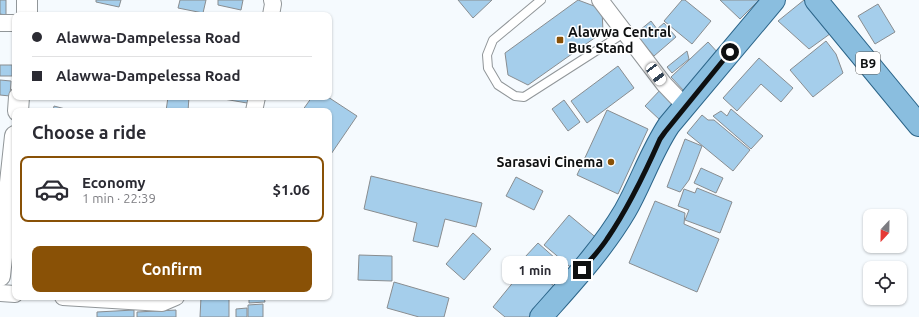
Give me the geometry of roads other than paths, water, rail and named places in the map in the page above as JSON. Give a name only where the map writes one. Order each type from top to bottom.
[{"type":"main road","points":[[542,317],[606,240],[639,185],[660,139],[670,125],[774,0]]},
{"type":"main road","name":"B9","points":[[816,0],[919,125]]},
{"type":"street","points":[[27,0],[27,12]]},
{"type":"street","points":[[272,0],[272,12]]},
{"type":"street","points":[[600,0],[664,84],[685,106]]},
{"type":"street","points":[[0,23],[12,23]]},
{"type":"street","points":[[0,276],[12,164]]},
{"type":"street","points":[[0,293],[12,294]]},
{"type":"street","points":[[112,300],[162,303],[169,300]]},
{"type":"lane","points":[[540,0],[493,40],[487,54],[488,68],[498,85],[515,96],[524,97],[624,33]]},
{"type":"place","name":"Alawwa Central Bus Stand","points":[[560,40]]},
{"type":"place","name":"Sarasavi Cinema","points":[[611,162]]}]
